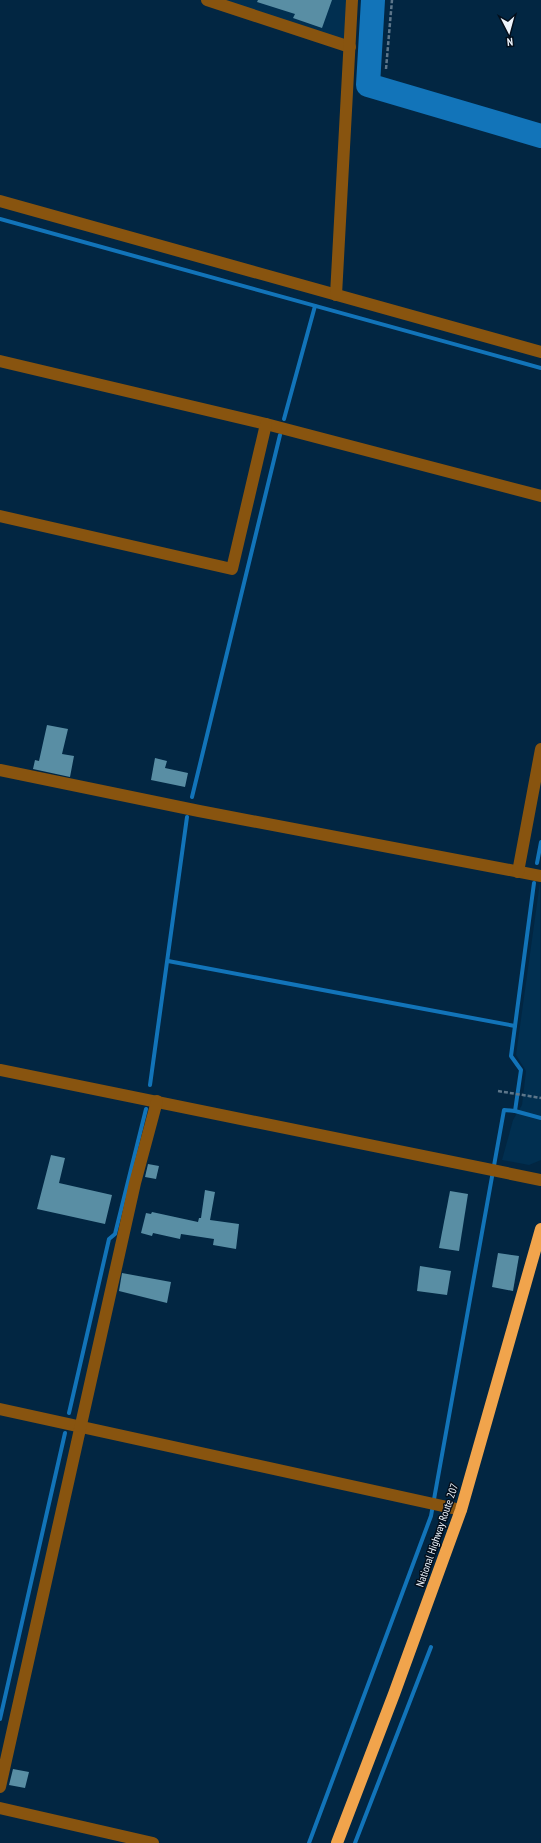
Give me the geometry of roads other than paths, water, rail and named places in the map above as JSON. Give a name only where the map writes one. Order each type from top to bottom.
[{"type":"highway","name":"National Highway Route 207","points":[[337,1843],[394,1694],[461,1510],[541,1229]]},
{"type":"street","points":[[207,0],[350,47]]},
{"type":"street","points":[[336,295],[352,0]]},
{"type":"street","points":[[0,200],[541,352]]},
{"type":"street","points":[[0,361],[266,424],[541,496]]},
{"type":"street","points":[[0,516],[232,570],[266,424]]},
{"type":"street","points":[[518,872],[541,749]]},
{"type":"street","points":[[0,770],[199,811],[541,876]]},
{"type":"street","points":[[0,1070],[541,1180]]},
{"type":"street","points":[[0,1787],[135,1183],[156,1101]]},
{"type":"street","points":[[0,1409],[461,1510]]},
{"type":"street","points":[[0,1808],[153,1843]]},
{"type":"waterway","points":[[373,0],[368,85],[541,136]]},
{"type":"waterway","points":[[0,219],[541,368]]},
{"type":"waterway","points":[[284,419],[315,306]]},
{"type":"waterway","points":[[192,797],[280,435]]},
{"type":"waterway","points":[[150,1085],[187,817]]},
{"type":"waterway","points":[[537,863],[541,842]]},
{"type":"waterway","points":[[515,1111],[521,1070],[511,1056],[534,883]]},
{"type":"waterway","points":[[168,961],[515,1026]]},
{"type":"waterway","points":[[69,1413],[109,1239],[115,1234],[146,1109]]},
{"type":"waterway","points":[[309,1843],[431,1516],[504,1110],[515,1111],[541,1118]]},
{"type":"waterway","points":[[0,1719],[65,1433]]},
{"type":"waterway","points":[[355,1843],[431,1647]]}]
